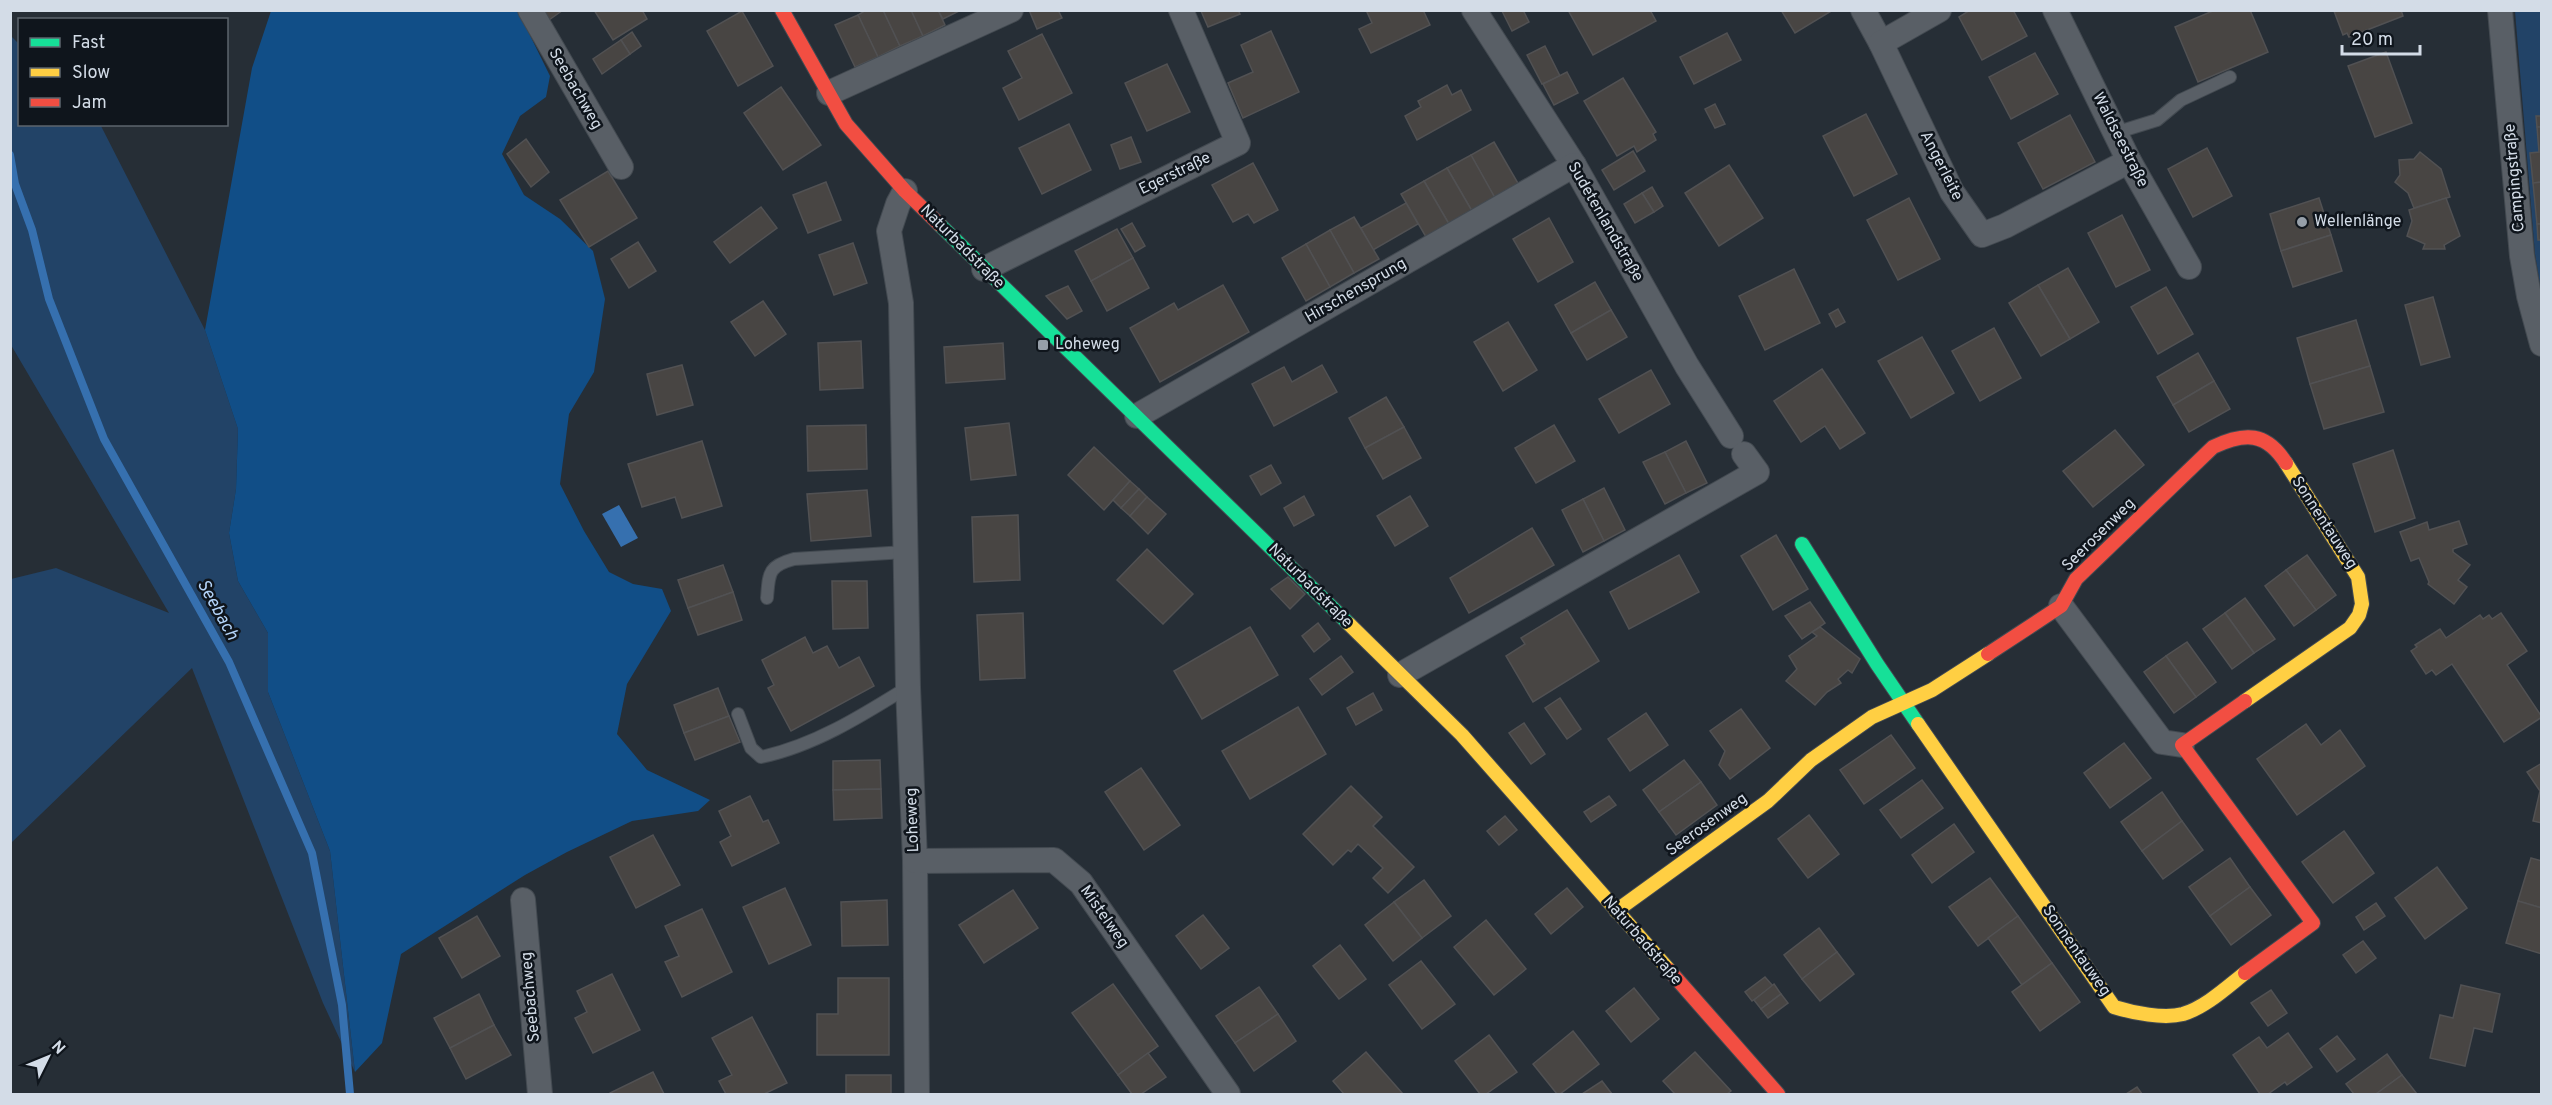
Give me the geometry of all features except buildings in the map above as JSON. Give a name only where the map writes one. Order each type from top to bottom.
[{"type":"street","name":"Seebachweg","points":[[530,10],[621,167]]},
{"type":"street","name":"Naturbadstraße","points":[[782,10],[846,124],[905,191],[1462,735],[1778,1095]]},
{"type":"street","points":[[828,93],[1011,10]]},
{"type":"street","name":"Egerstraße","points":[[984,269],[1238,142],[1180,10]]},
{"type":"street","name":"Sudetenlandstraße","points":[[1400,675],[1757,472],[1737,445],[1687,366],[1574,165],[1474,10]]},
{"type":"street","name":"Angerleite","points":[[1863,10],[1952,192],[1982,235],[2004,226],[2129,161]]},
{"type":"street","points":[[1881,43],[1940,10]]},
{"type":"street","name":"Waldseestraße","points":[[2055,10],[2129,161],[2189,267]]},
{"type":"street","name":"Campingstraße","points":[[2500,10],[2522,256],[2541,344]]},
{"type":"street","name":"Hirschensprung","points":[[1137,416],[1574,165]]},
{"type":"street","name":"Loheweg","points":[[905,191],[889,231],[901,303],[904,552],[915,861],[917,1095]]},
{"type":"street","name":"Seerosenweg","points":[[1616,910],[1768,801],[1811,760],[1872,717],[1932,690],[2061,606],[2076,579],[2213,447],[2232,438],[2260,437]]},
{"type":"street","name":"Sonnentauweg","points":[[1903,703],[2114,1007],[2135,1014],[2182,1014],[2203,1004],[2313,923],[2182,745],[2350,628],[2361,614],[2364,597],[2358,577],[2278,451],[2260,437]]},
{"type":"street","points":[[1802,543],[1886,681],[1903,703]]},
{"type":"street","points":[[2061,606],[2162,742],[2182,745]]},
{"type":"street","name":"Mistelweg","points":[[915,861],[1054,860],[1081,883],[1228,1095]]},
{"type":"street","name":"Seebachweg","points":[[523,900],[540,1095]]},
{"type":"lane","points":[[2115,133],[2157,120],[2181,100],[2230,77]]},
{"type":"lane","points":[[767,598],[769,574],[777,564],[794,559],[904,552]]},
{"type":"lane","points":[[738,714],[751,748],[761,757],[784,752],[815,738],[874,708],[908,687]]},
{"type":"shaded area","points":[[271,11],[518,11],[550,76],[546,97],[520,116],[502,154],[524,195],[560,219],[593,251],[605,299],[594,372],[569,414],[560,484],[584,531],[609,572],[633,584],[662,589],[671,611],[627,684],[617,734],[647,770],[710,800],[698,811],[632,821],[567,852],[525,875],[401,954],[382,1043],[355,1072],[330,851],[268,692],[268,633],[238,581],[229,533],[236,489],[238,429],[205,330],[252,68]]},
{"type":"shaded area","points":[[2515,11],[2541,11],[2541,290],[2535,254]]},
{"type":"shaded area","points":[[10,35],[18,43],[18,126],[101,126],[205,330],[238,429],[236,489],[229,533],[238,581],[268,633],[268,692],[330,851],[355,1072],[323,1003],[192,668],[11,843],[11,579],[56,568],[169,613],[11,345]]},
{"type":"shaded area","points":[[619,505],[638,538],[621,547],[602,514]]},
{"type":"waterway","name":"Seebach","points":[[10,155],[15,184],[32,230],[49,299],[104,439],[229,662],[312,853],[342,1005],[350,1094]]},
{"type":"traffic: fast","points":[[940,225],[1349,624]]},
{"type":"traffic: fast","points":[[1802,544],[1877,664],[1918,724]]},
{"type":"traffic: slow","points":[[2245,701],[2350,628],[2359,615],[2362,604],[2358,577],[2286,463]]},
{"type":"traffic: slow","points":[[1349,624],[1462,735],[1669,970]]},
{"type":"traffic: slow","points":[[1616,911],[1768,801],[1811,760],[1872,717],[1932,690],[1988,654]]},
{"type":"traffic: slow","points":[[1918,724],[2114,1007],[2148,1015],[2183,1014],[2208,1002],[2245,973]]},
{"type":"traffic: jam","points":[[782,10],[846,124],[905,191],[940,225]]},
{"type":"traffic: jam","points":[[1988,654],[2061,606],[2076,579],[2213,447],[2235,439],[2254,438],[2271,445],[2286,463]]},
{"type":"traffic: jam","points":[[2245,701],[2182,745],[2313,923],[2245,973]]},
{"type":"traffic: jam","points":[[1669,970],[1778,1094]]},
{"type":"place","name":"Wellenlänge","points":[[2302,222]]},
{"type":"place","name":"Loheweg","points":[[1043,345]]}]
